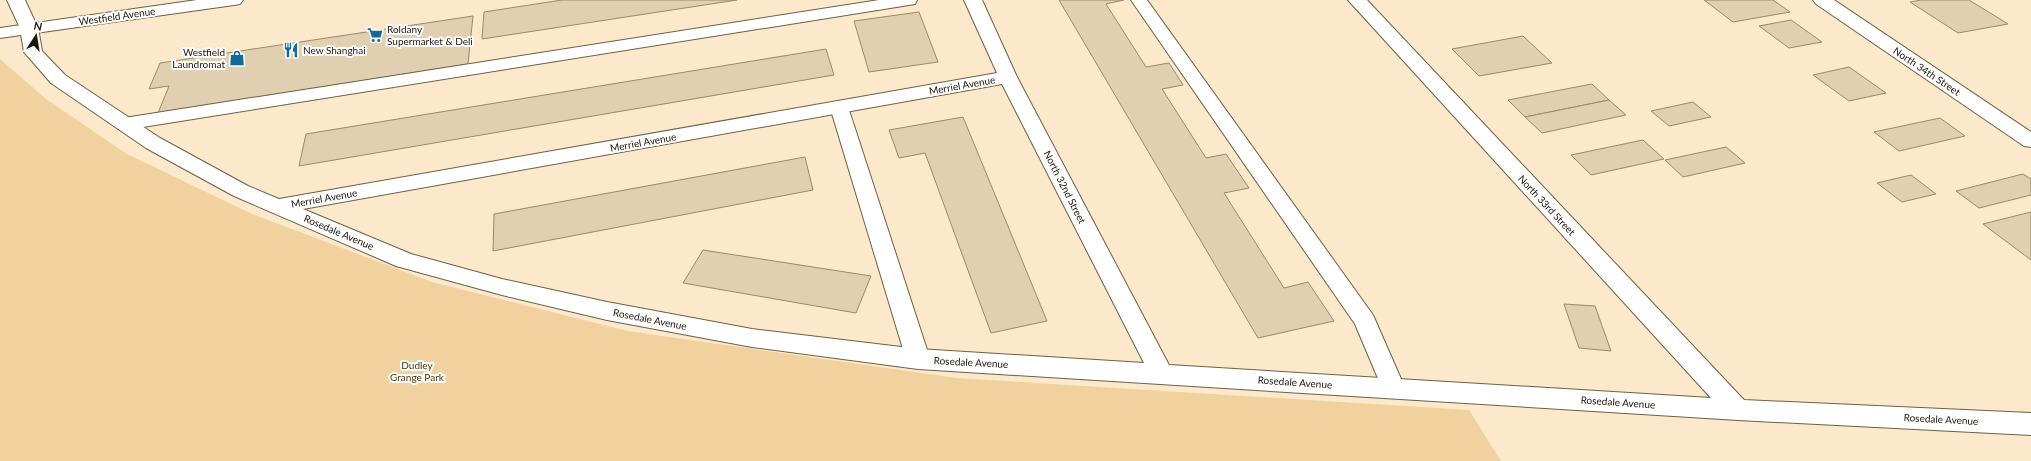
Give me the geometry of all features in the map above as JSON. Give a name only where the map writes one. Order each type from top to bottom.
[{"type":"street","name":"Rosedale Avenue","points":[[16,0],[29,28],[33,52],[58,79],[153,143],[241,191],[404,260],[502,287],[607,311],[752,338],[918,359],[1738,410],[2031,424]]},
{"type":"street","name":"Westfield Avenue","points":[[0,33],[234,0]]},
{"type":"street","name":"North 32nd Street","points":[[973,0],[1008,77],[1161,373]]},
{"type":"street","name":"North 33rd Street","points":[[1356,0],[1738,410]]},
{"type":"street","name":"North 34th Street","points":[[1822,0],[2031,141]]},
{"type":"street","name":"Merriel Avenue","points":[[278,206],[1008,77]]},
{"type":"lane","points":[[124,124],[909,0]]},
{"type":"lane","points":[[1139,0],[1365,321],[1393,388]]},
{"type":"lane","points":[[840,107],[918,359]]},
{"type":"green space","name":"Dudley Grange Park","points":[[0,59],[46,99],[127,154],[252,214],[432,282],[628,331],[957,378],[1469,410],[1501,461],[0,461]]},
{"type":"building","points":[[562,0],[737,0],[482,39],[484,12]]},
{"type":"building","points":[[1059,0],[1124,0],[1106,4],[1146,67],[1169,63],[1183,85],[1162,89],[1206,158],[1226,154],[1249,188],[1224,193],[1284,288],[1308,282],[1334,321],[1258,338]]},
{"type":"building","points":[[1704,0],[1773,0],[1790,12],[1733,22]]},
{"type":"building","points":[[1921,0],[1969,0],[2008,24],[1958,33],[1910,2]]},
{"type":"building","points":[[919,12],[938,62],[869,72],[854,21]]},
{"type":"building","points":[[473,16],[468,64],[158,113],[169,86],[149,89],[160,63]]},
{"type":"building","points":[[1791,20],[1822,42],[1789,48],[1759,26]]},
{"type":"building","points":[[1523,36],[1552,63],[1479,76],[1452,49]]},
{"type":"building","points":[[826,49],[834,75],[299,166],[306,134]]},
{"type":"building","points":[[1849,67],[1886,93],[1849,101],[1813,75]]},
{"type":"building","points":[[1592,84],[1609,100],[1525,117],[1508,100]]},
{"type":"building","points":[[1609,100],[1626,115],[1542,133],[1525,117]]},
{"type":"building","points":[[1693,102],[1711,117],[1669,126],[1651,111]]},
{"type":"building","points":[[963,117],[1047,321],[991,333],[925,153],[899,158],[889,130]]},
{"type":"building","points":[[1940,118],[1965,136],[1899,151],[1874,132]]},
{"type":"building","points":[[1643,140],[1664,159],[1591,175],[1571,155]]},
{"type":"building","points":[[1726,147],[1745,163],[1683,177],[1665,160]]},
{"type":"building","points":[[805,157],[813,190],[493,251],[494,214]]},
{"type":"building","points":[[2023,174],[2031,179],[2031,195],[1979,208],[1956,191]]},
{"type":"building","points":[[1911,175],[1936,194],[1902,202],[1877,183]]},
{"type":"building","points":[[2031,212],[2031,260],[1983,224]]},
{"type":"building","points":[[703,250],[871,276],[856,313],[683,283]]},
{"type":"building","points":[[1564,304],[1595,306],[1611,351],[1579,348]]},
{"type":"place","name":"Roldany Supermarket & Deli","points":[[375,35]]},
{"type":"place","name":"New Shanghai","points":[[291,50]]},
{"type":"place","name":"Westfield Laundromat","points":[[237,58]]}]
